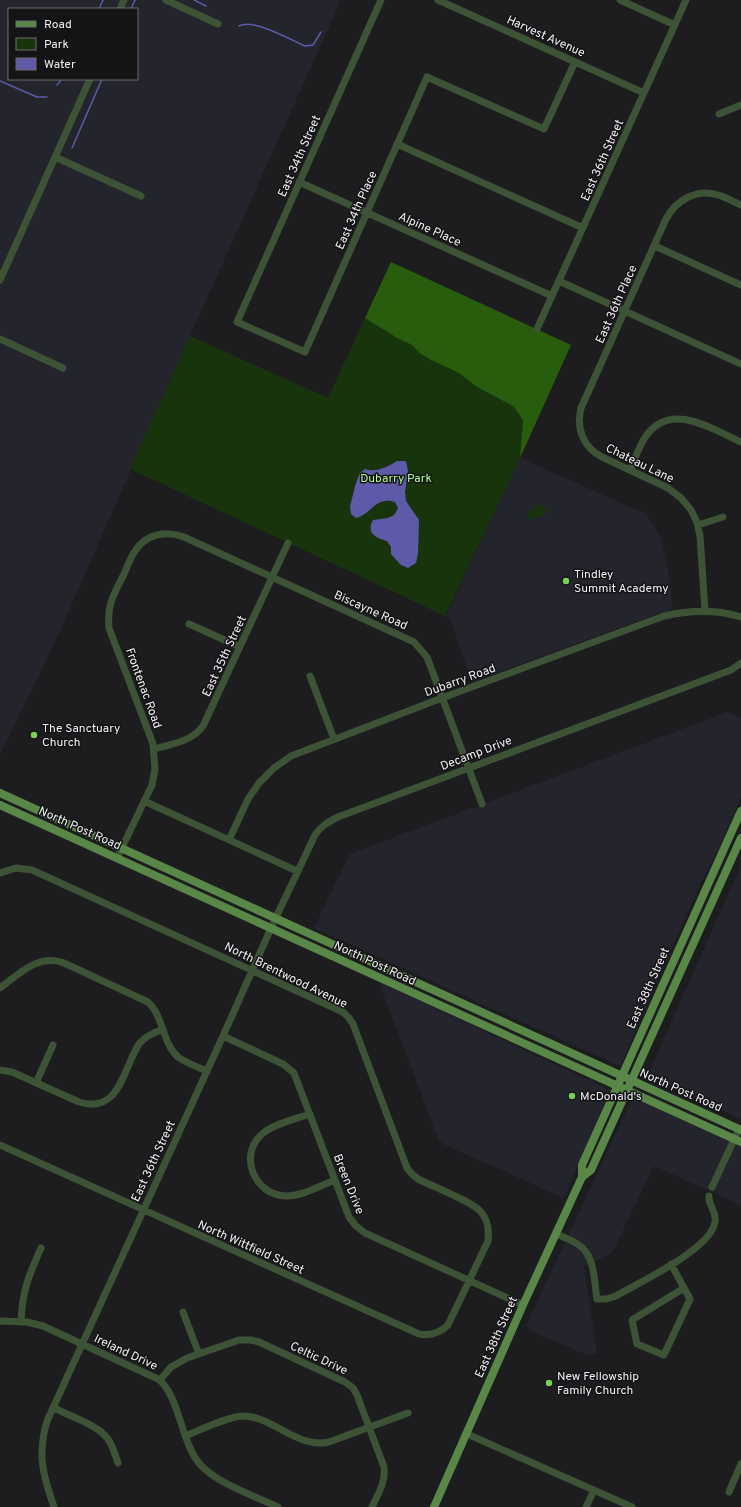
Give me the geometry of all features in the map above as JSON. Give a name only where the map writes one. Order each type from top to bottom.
[{"type":"main road","name":"North Post Road","points":[[0,793],[122,849],[273,923],[628,1091],[738,1140]]},
{"type":"main road","name":"North Post Road","points":[[0,805],[117,858],[273,923],[740,1129]]},
{"type":"main road","name":"East 38th Street","points":[[434,1507],[523,1305],[582,1177],[582,1165],[740,817]]},
{"type":"main road","name":"East 38th Street","points":[[582,1177],[591,1170],[741,838]]},
{"type":"street","points":[[166,0],[218,24]]},
{"type":"street","name":"East 34th Street","points":[[305,352],[237,322],[381,0]]},
{"type":"street","name":"Harvest Avenue","points":[[438,0],[644,93]]},
{"type":"street","points":[[620,0],[675,25]]},
{"type":"street","name":"East 36th Street","points":[[537,329],[686,0]]},
{"type":"street","name":"East 34th Place","points":[[305,352],[427,77],[544,129],[575,62]]},
{"type":"street","points":[[0,280],[90,80]]},
{"type":"street","points":[[719,114],[741,105]]},
{"type":"street","points":[[397,144],[583,228]]},
{"type":"street","points":[[55,157],[141,196]]},
{"type":"street","name":"Alpine Place","points":[[299,182],[552,296]]},
{"type":"street","name":"East 36th Place","points":[[579,428],[581,408],[669,214],[677,204],[686,198],[699,194],[713,194],[741,205]]},
{"type":"street","points":[[655,246],[741,285]]},
{"type":"street","points":[[559,281],[741,364]]},
{"type":"street","points":[[0,339],[63,368]]},
{"type":"street","points":[[630,470],[646,436],[658,425],[670,420],[683,418],[694,420],[741,442]]},
{"type":"street","name":"Chateau Lane","points":[[579,428],[585,443],[595,453],[663,485],[677,494],[691,510],[698,525],[700,536],[705,611]]},
{"type":"street","points":[[698,525],[723,517]]},
{"type":"street","name":"Biscayne Road","points":[[156,535],[170,533],[181,536],[412,641],[427,657],[482,804]]},
{"type":"street","name":"Frontenac Road","points":[[117,858],[150,790],[154,777],[155,763],[154,749],[109,628],[108,615],[111,602],[134,552],[144,541],[156,535]]},
{"type":"street","name":"East 35th Street","points":[[154,749],[184,741],[196,734],[202,728],[288,543]]},
{"type":"street","name":"Dubarry Road","points":[[230,840],[248,799],[258,784],[269,772],[291,756],[442,698],[664,616],[686,612],[705,611],[727,613],[741,617]]},
{"type":"street","points":[[189,624],[240,647]]},
{"type":"street","name":"Decamp Drive","points":[[273,923],[314,836],[326,823],[338,817],[731,670],[741,663]]},
{"type":"street","points":[[310,676],[334,740]]},
{"type":"street","points":[[144,801],[297,871]]},
{"type":"street","name":"North Brentwood Avenue","points":[[3,872],[16,868],[32,870],[338,1009],[345,1014],[352,1022],[408,1170],[420,1180],[474,1205],[486,1220],[488,1228],[488,1241],[470,1281]]},
{"type":"street","name":"East 36th Street","points":[[54,1408],[273,923]]},
{"type":"street","points":[[0,988],[36,962],[47,960],[58,961],[146,1000],[154,1008],[168,1044],[177,1056],[207,1071]]},
{"type":"street","points":[[0,1070],[12,1072],[81,1103],[93,1104],[103,1102],[114,1094],[118,1088],[140,1043],[151,1034],[163,1029]]},
{"type":"street","name":"Breen Drive","points":[[223,1036],[281,1063],[289,1068],[297,1079],[350,1219],[361,1231],[523,1305]]},
{"type":"street","points":[[36,1083],[53,1045]]},
{"type":"street","points":[[310,1114],[263,1133],[254,1143],[251,1151],[250,1160],[252,1172],[257,1181],[265,1189],[274,1194],[285,1196],[298,1194],[335,1180]]},
{"type":"street","points":[[712,1187],[738,1140],[740,1129]]},
{"type":"street","name":"North Wittfield Street","points":[[0,1145],[419,1334],[427,1335],[438,1333],[448,1325],[470,1281]]},
{"type":"street","points":[[556,1234],[577,1244],[585,1251],[591,1263],[597,1299],[606,1299],[616,1296],[671,1264],[696,1249],[706,1239],[714,1228],[715,1217],[709,1205],[708,1196]]},
{"type":"street","points":[[21,1322],[24,1289],[28,1276],[42,1248]]},
{"type":"street","points":[[671,1264],[690,1299],[664,1355],[638,1344],[632,1320],[684,1288]]},
{"type":"street","points":[[183,1312],[199,1354]]},
{"type":"street","name":"Ireland Drive","points":[[0,1321],[21,1322],[43,1326],[160,1380],[169,1392],[194,1457],[209,1474],[278,1507]]},
{"type":"street","name":"Celtic Drive","points":[[160,1380],[175,1364],[239,1340],[259,1342],[343,1380],[350,1385],[357,1395],[382,1462],[384,1472],[382,1486],[372,1507]]},
{"type":"street","points":[[54,1507],[43,1475],[41,1453],[47,1421],[54,1408],[101,1432],[111,1444],[118,1463]]},
{"type":"street","points":[[185,1436],[232,1418],[240,1417],[256,1418],[305,1441],[316,1444],[329,1442],[408,1414]]},
{"type":"street","points":[[467,1434],[632,1507]]},
{"type":"street","points":[[728,1492],[741,1464]]},
{"type":"street","points":[[586,1507],[594,1490]]},
{"type":"shaded area","points":[[0,0],[341,0],[190,336],[54,644],[0,755]]},
{"type":"shaded area","name":"Tindley Summit Academy","points":[[520,458],[646,514],[660,536],[666,556],[673,610],[657,614],[472,682],[450,619],[446,616]]},
{"type":"shaded area","points":[[728,712],[741,718],[741,797],[718,850],[699,886],[620,1066],[314,928],[350,854]]},
{"type":"shaded area","points":[[741,865],[741,1119],[648,1075]]},
{"type":"shaded area","points":[[384,984],[610,1090],[562,1202],[560,1196],[443,1144],[438,1138],[380,985]]},
{"type":"shaded area","points":[[633,1097],[741,1146],[741,1205],[654,1166],[612,1253],[584,1266],[597,1354],[587,1355],[531,1331],[526,1326]]},
{"type":"green space","points":[[391,262],[571,345],[520,458],[523,420],[513,406],[477,387],[459,373],[431,360],[421,354],[412,345],[397,338],[365,318]]},
{"type":"green space","name":"Dubarry Park","points":[[365,318],[397,338],[412,345],[421,354],[431,360],[459,373],[477,387],[513,406],[523,420],[520,458],[445,616],[130,469],[190,336],[328,398]]},
{"type":"green space","points":[[540,504],[547,511],[542,517],[537,516],[532,520],[527,518],[529,511]]},
{"type":"water","points":[[397,461],[406,461],[408,471],[405,492],[406,501],[419,520],[418,553],[416,563],[408,568],[401,565],[391,554],[391,547],[387,541],[375,536],[371,531],[371,524],[373,520],[388,518],[394,515],[398,508],[395,502],[383,501],[378,503],[366,513],[356,518],[351,514],[350,506],[360,473],[365,469],[381,469]]},
{"type":"waterway","points":[[99,8],[103,0]]},
{"type":"waterway","points":[[131,8],[135,0]]},
{"type":"waterway","points":[[194,0],[206,6]]},
{"type":"waterway","points":[[239,26],[245,24],[262,27],[305,46],[313,45],[321,32]]},
{"type":"waterway","points":[[57,85],[61,80]]},
{"type":"waterway","points":[[72,148],[102,80]]},
{"type":"waterway","points":[[0,81],[37,97],[47,97]]},
{"type":"place","name":"Tindley Summit Academy","points":[[566,581]]},
{"type":"place","name":"The Sanctuary Church","points":[[34,735]]},
{"type":"place","name":"McDonald's","points":[[572,1096]]},
{"type":"place","name":"New Fellowship Family Church","points":[[549,1383]]}]
